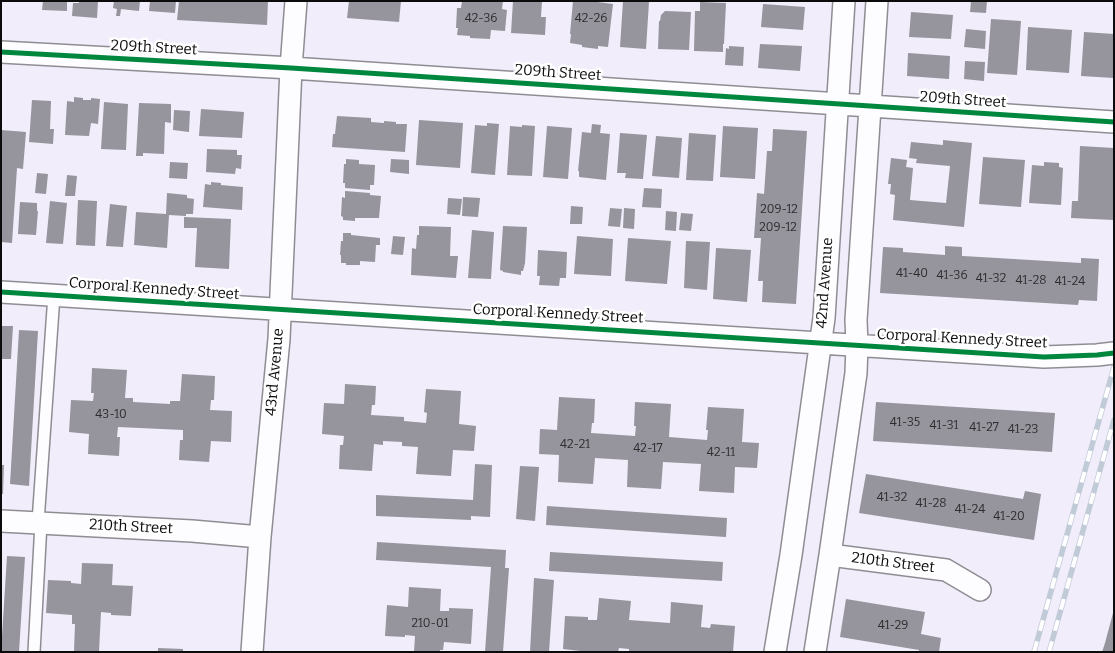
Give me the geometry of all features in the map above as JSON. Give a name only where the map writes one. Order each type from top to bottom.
[{"type":"street","name":"43rd Avenue","points":[[252,652],[260,537],[279,339],[291,68],[296,1]]},
{"type":"street","name":"42nd Avenue","points":[[775,652],[824,318],[844,1]]},
{"type":"street","points":[[815,652],[856,374],[856,320],[877,1]]},
{"type":"street","name":"209th Street","points":[[1,52],[291,68],[1114,122]]},
{"type":"street","name":"Corporal Kennedy Street","points":[[1,292],[1044,357],[1106,354]]},
{"type":"street","name":"210th Street","points":[[1,520],[192,530],[260,537]]},
{"type":"street","name":"210th Street","points":[[830,555],[946,570],[980,590]]},
{"type":"lane","points":[[34,652],[54,295]]},
{"type":"building","points":[[43,1],[67,1],[67,11],[42,10]]},
{"type":"building","points":[[79,1],[98,1],[97,18],[72,16],[73,3],[79,3]]},
{"type":"building","points":[[114,1],[140,1],[139,11],[121,9],[120,16],[116,16],[117,9],[113,8]]},
{"type":"building","points":[[150,1],[176,1],[175,13],[149,11]]},
{"type":"building","points":[[179,1],[268,1],[267,25],[177,20]]},
{"type":"building","points":[[349,1],[401,1],[399,22],[347,18]]},
{"type":"building","points":[[462,1],[503,1],[502,9],[507,10],[505,31],[491,30],[490,39],[457,35],[457,8],[461,8]]},
{"type":"building","points":[[513,1],[542,1],[541,17],[546,17],[545,35],[511,33]]},
{"type":"building","points":[[573,1],[613,4],[608,47],[598,46],[598,49],[570,43]]},
{"type":"building","points":[[623,1],[649,2],[646,49],[620,47]]},
{"type":"building","points":[[971,1],[987,1],[986,13],[970,12]]},
{"type":"building","points":[[700,2],[726,3],[723,52],[694,51],[695,11],[700,11]]},
{"type":"building","points":[[763,4],[805,7],[803,30],[761,27]]},
{"type":"building","points":[[665,11],[691,12],[689,50],[658,49],[659,21]]},
{"type":"building","points":[[911,12],[953,15],[951,39],[909,37]]},
{"type":"building","points":[[991,19],[1021,21],[1017,75],[987,73]]},
{"type":"building","points":[[1028,27],[1072,30],[1069,73],[1026,70]]},
{"type":"building","points":[[966,29],[986,31],[985,49],[964,47]]},
{"type":"building","points":[[1084,32],[1114,34],[1114,78],[1081,76]]},
{"type":"building","points":[[760,44],[802,46],[800,71],[758,68]]},
{"type":"building","points":[[729,46],[744,47],[743,66],[725,65],[726,48],[729,49]]},
{"type":"building","points":[[908,53],[950,56],[949,79],[907,76]]},
{"type":"building","points":[[965,61],[985,62],[984,81],[964,79]]},
{"type":"building","points":[[74,97],[83,98],[83,100],[91,100],[91,98],[100,99],[98,124],[91,123],[89,136],[65,135],[67,101],[74,102]]},
{"type":"building","points":[[32,100],[51,101],[50,129],[54,129],[53,144],[29,142]]},
{"type":"building","points":[[104,102],[128,104],[126,150],[101,149]]},
{"type":"building","points":[[139,103],[171,104],[171,123],[165,122],[164,154],[143,153],[143,156],[136,156]]},
{"type":"building","points":[[201,109],[244,112],[242,138],[199,136]]},
{"type":"building","points":[[174,110],[190,111],[189,132],[173,130]]},
{"type":"building","points":[[337,116],[371,118],[371,122],[384,123],[384,121],[407,124],[405,152],[332,147]]},
{"type":"building","points":[[419,120],[463,123],[460,168],[416,165]]},
{"type":"building","points":[[487,123],[499,124],[495,175],[471,173],[475,125],[487,126]]},
{"type":"building","points":[[592,124],[601,125],[600,133],[610,134],[606,180],[579,177],[582,132],[591,133]]},
{"type":"building","points":[[522,125],[535,126],[532,176],[507,175],[510,126],[522,127]]},
{"type":"building","points":[[547,126],[572,128],[568,179],[543,177]]},
{"type":"building","points":[[723,126],[758,128],[755,179],[720,177]]},
{"type":"building","points":[[773,129],[807,131],[796,304],[762,302],[763,281],[758,281],[761,238],[754,238],[757,193],[764,194],[767,151],[772,151]]},
{"type":"building","points":[[1,130],[26,132],[23,169],[17,168],[12,243],[1,242]]},
{"type":"building","points":[[620,133],[647,135],[643,179],[625,178],[626,173],[617,173]]},
{"type":"building","points":[[689,133],[716,135],[713,181],[686,180]]},
{"type":"building","points":[[656,136],[682,138],[679,178],[652,176]]},
{"type":"building","points":[[943,140],[972,143],[964,227],[893,220],[895,195],[890,194],[891,184],[888,184],[891,158],[907,160],[906,167],[913,168],[910,200],[946,203],[950,166],[916,163],[917,159],[909,158],[911,142],[943,145]]},
{"type":"building","points":[[1080,146],[1114,148],[1114,220],[1071,218],[1072,201],[1078,201]]},
{"type":"building","points":[[207,149],[237,150],[237,155],[242,155],[241,169],[236,168],[235,174],[206,172]]},
{"type":"building","points":[[983,157],[1025,160],[1021,207],[979,204]]},
{"type":"building","points":[[346,159],[359,160],[359,164],[375,165],[374,185],[370,185],[370,190],[345,188],[345,183],[343,183]]},
{"type":"building","points":[[391,159],[409,160],[409,174],[390,172]]},
{"type":"building","points":[[170,162],[188,163],[187,179],[169,178]]},
{"type":"building","points":[[1044,162],[1059,163],[1059,167],[1063,168],[1061,205],[1029,203],[1032,165],[1044,166]]},
{"type":"building","points":[[37,173],[48,174],[46,194],[35,193]]},
{"type":"building","points":[[67,175],[77,176],[75,196],[65,196]]},
{"type":"building","points":[[211,182],[243,187],[242,210],[203,207],[205,184],[211,185]]},
{"type":"building","points":[[644,188],[662,189],[661,208],[642,207]]},
{"type":"building","points":[[345,191],[381,196],[379,218],[355,218],[355,221],[343,220],[341,216],[342,197],[345,198]]},
{"type":"building","points":[[167,193],[187,195],[187,198],[194,199],[193,214],[186,214],[186,216],[169,215],[167,248],[134,245],[136,212],[166,214]]},
{"type":"building","points":[[463,197],[480,198],[478,217],[462,216]]},
{"type":"building","points":[[448,198],[462,199],[460,215],[447,214]]},
{"type":"building","points":[[78,200],[97,201],[95,246],[76,245]]},
{"type":"building","points":[[50,201],[67,203],[63,244],[46,243]]},
{"type":"building","points":[[20,202],[37,203],[36,235],[18,234]]},
{"type":"building","points":[[110,204],[127,206],[123,247],[106,246]]},
{"type":"building","points":[[571,206],[583,207],[582,224],[570,224]]},
{"type":"building","points":[[610,208],[622,209],[620,227],[608,226]]},
{"type":"building","points":[[624,208],[635,209],[634,229],[623,228]]},
{"type":"building","points":[[666,211],[677,212],[676,231],[665,230]]},
{"type":"building","points":[[681,213],[693,214],[691,231],[679,230]]},
{"type":"building","points":[[184,217],[231,219],[229,269],[195,267],[197,228],[184,228]]},
{"type":"building","points":[[419,226],[451,227],[450,256],[458,256],[456,278],[411,275],[412,248],[416,249]]},
{"type":"building","points":[[503,226],[527,227],[525,263],[521,275],[500,270]]},
{"type":"building","points":[[472,230],[494,232],[491,279],[468,278]]},
{"type":"building","points":[[343,233],[380,238],[380,245],[376,245],[375,262],[360,261],[360,265],[341,263],[340,255]]},
{"type":"building","points":[[393,236],[405,237],[403,255],[391,254]]},
{"type":"building","points":[[577,236],[613,239],[611,276],[574,274]]},
{"type":"building","points":[[628,238],[671,241],[667,284],[625,281]]},
{"type":"building","points":[[686,241],[710,242],[707,290],[684,288]]},
{"type":"building","points":[[945,246],[962,247],[962,256],[1081,263],[1081,258],[1099,259],[1097,301],[1079,300],[1078,305],[880,293],[883,247],[903,248],[903,252],[945,255]]},
{"type":"building","points":[[716,248],[751,250],[747,302],[713,299]]},
{"type":"building","points":[[538,250],[567,252],[566,278],[560,278],[559,286],[539,285],[540,276],[537,276]]},
{"type":"building","points":[[1,326],[13,326],[11,359],[1,359]]},
{"type":"building","points":[[19,330],[38,331],[29,486],[10,484]]},
{"type":"building","points":[[92,368],[127,370],[125,398],[133,398],[133,402],[170,404],[170,401],[180,401],[182,374],[215,376],[214,400],[211,400],[210,410],[232,411],[231,442],[211,441],[209,462],[179,460],[180,440],[183,440],[183,430],[118,427],[117,437],[120,437],[119,456],[88,454],[89,434],[69,432],[71,400],[93,401],[94,393],[91,393]]},
{"type":"building","points":[[345,384],[376,386],[375,405],[372,405],[371,415],[404,417],[404,421],[426,423],[427,413],[424,412],[426,389],[461,391],[459,424],[476,426],[474,451],[453,450],[451,476],[416,474],[418,447],[402,446],[402,442],[383,441],[383,445],[374,444],[372,471],[339,469],[340,445],[343,445],[344,436],[322,434],[324,403],[344,404]]},
{"type":"building","points":[[559,397],[595,399],[594,423],[592,423],[591,433],[635,436],[635,402],[671,404],[669,437],[707,440],[708,407],[744,409],[742,442],[759,443],[757,468],[735,467],[734,493],[699,491],[701,464],[663,462],[661,489],[627,487],[628,460],[595,458],[593,484],[558,482],[559,455],[539,454],[540,429],[557,430]]},
{"type":"building","points":[[876,402],[1055,413],[1052,452],[873,441]]},
{"type":"building","points":[[475,464],[492,465],[490,517],[471,516],[471,520],[376,516],[376,495],[473,500]]},
{"type":"building","points":[[1,465],[4,465],[3,494],[1,494]]},
{"type":"building","points":[[520,466],[539,467],[535,521],[516,519]]},
{"type":"building","points":[[866,474],[1023,499],[1025,491],[1041,494],[1034,540],[859,513]]},
{"type":"building","points":[[547,506],[727,518],[726,537],[546,525]]},
{"type":"building","points":[[377,542],[506,550],[505,568],[509,568],[503,652],[485,652],[491,567],[376,560]]},
{"type":"building","points":[[550,552],[723,562],[722,581],[549,571]]},
{"type":"building","points":[[7,556],[25,557],[19,652],[1,652]]},
{"type":"building","points":[[82,563],[113,564],[112,585],[133,586],[131,616],[111,615],[111,613],[101,612],[99,652],[74,652],[75,624],[72,624],[72,615],[46,613],[48,580],[71,581],[71,583],[81,584]]},
{"type":"building","points":[[534,578],[554,580],[549,652],[530,652]]},
{"type":"building","points":[[409,587],[441,589],[440,611],[449,611],[449,608],[473,609],[471,644],[444,642],[443,650],[440,650],[440,652],[414,652],[415,636],[385,636],[387,605],[408,607]]},
{"type":"building","points":[[599,598],[631,601],[629,620],[670,623],[671,602],[703,605],[701,627],[710,628],[711,624],[735,626],[733,652],[641,652],[619,648],[618,652],[589,652],[563,649],[565,616],[588,617],[588,620],[597,620]]},
{"type":"building","points":[[846,599],[925,612],[921,634],[941,638],[939,652],[919,652],[919,650],[840,637]]},
{"type":"building","points":[[1113,613],[1114,652],[1102,652],[1105,643]]},
{"type":"building","points":[[158,648],[183,649],[183,652],[158,652]]},
{"type":"railway","points":[[1034,652],[1114,367]]},
{"type":"railway","points":[[1049,652],[1114,420]]},
{"type":"cycle path","points":[[1,52],[291,68],[1114,122]]},
{"type":"cycle path","points":[[1,292],[1044,357],[1114,353]]}]
